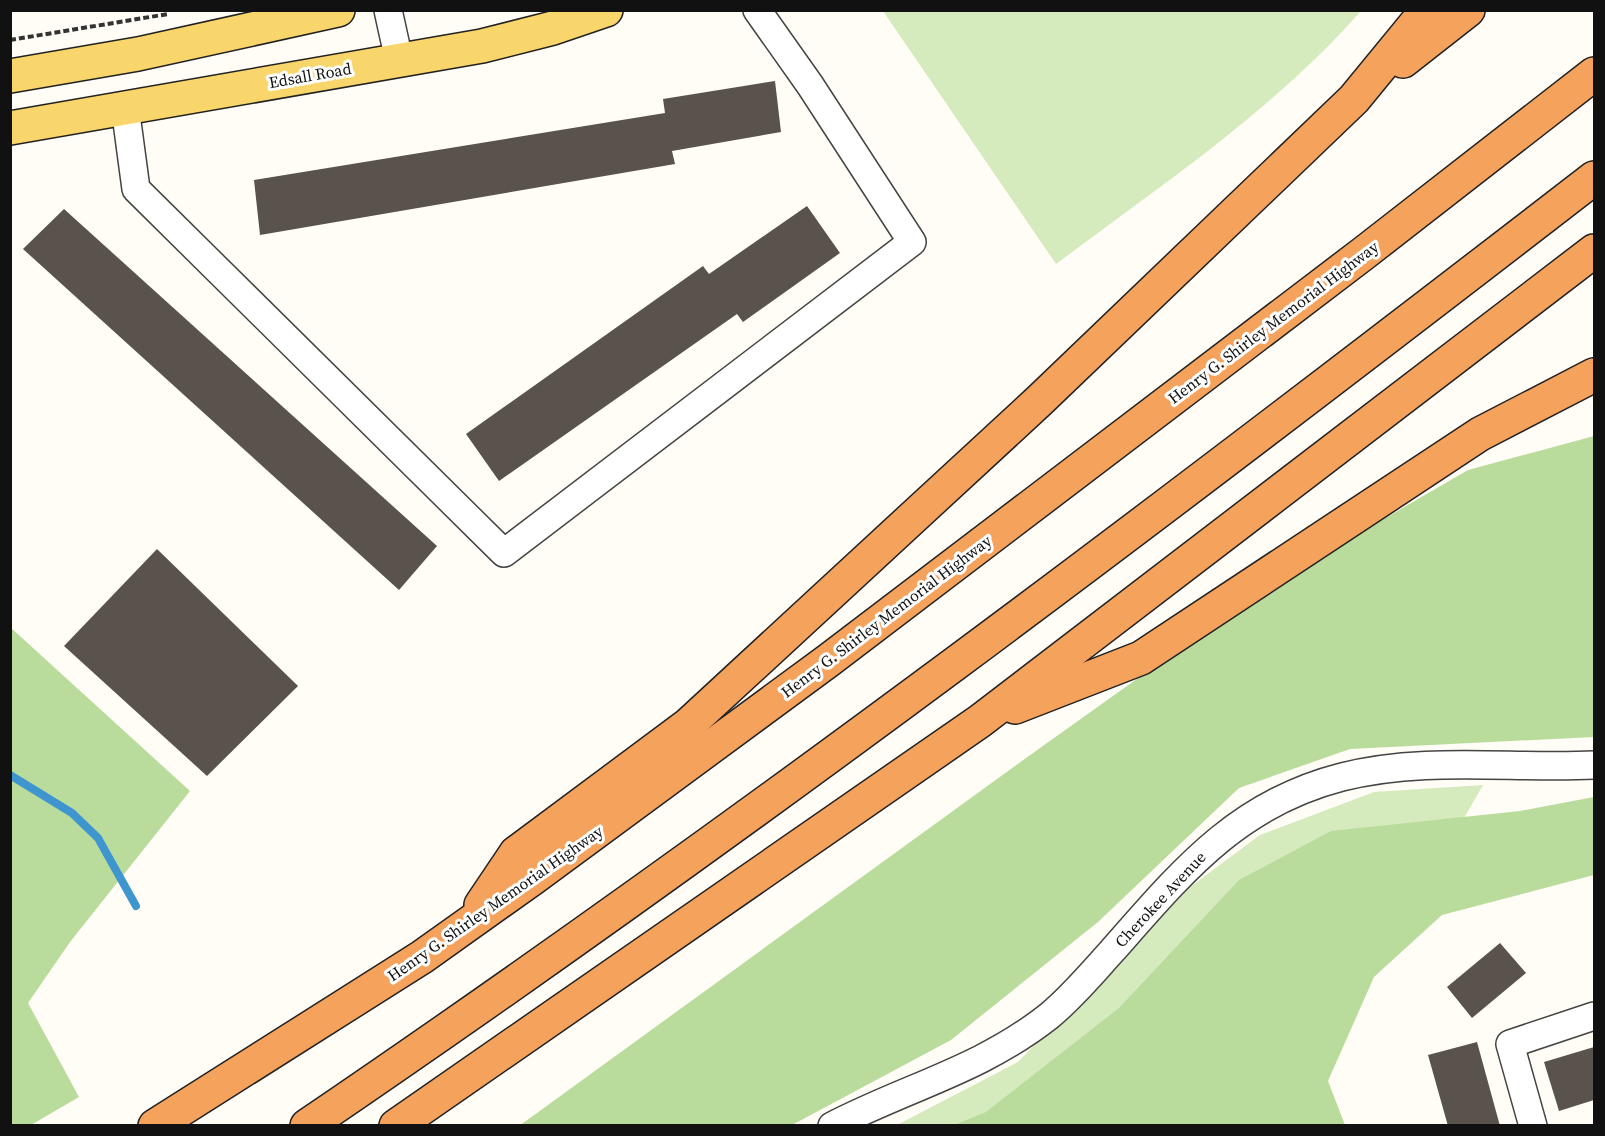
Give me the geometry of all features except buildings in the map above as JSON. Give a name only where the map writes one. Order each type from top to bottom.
[{"type":"highway","points":[[1354,99],[1427,10]]},
{"type":"highway","points":[[471,922],[516,853],[688,725],[1039,401],[1354,99],[1468,10]]},
{"type":"highway","name":"Henry G. Shirley Memorial Highway","points":[[155,1125],[422,957],[471,922],[829,660],[1364,253],[1594,74]]},
{"type":"highway","points":[[307,1125],[685,861],[984,644],[1594,178]]},
{"type":"highway","points":[[396,1125],[980,721],[1594,251]]},
{"type":"highway","points":[[980,721],[1141,658],[1480,435],[1594,375]]},
{"type":"main road","points":[[10,75],[138,54],[338,10]]},
{"type":"main road","name":"Edsall Road","points":[[10,128],[482,46],[553,28],[606,10]]},
{"type":"street","points":[[388,10],[399,60]]},
{"type":"street","points":[[125,107],[136,189],[504,553],[912,242],[810,85],[757,10]]},
{"type":"street","name":"Cherokee Avenue","points":[[832,1125],[981,1061],[1050,1015],[1079,987],[1190,864],[1218,839],[1278,801],[1342,777],[1375,770],[1421,765],[1594,765]]},
{"type":"street","points":[[1533,1125],[1510,1044],[1594,1016]]},
{"type":"path","points":[[10,40],[177,12]]},
{"type":"green space","points":[[883,11],[1361,11],[1327,47],[1254,114],[1056,264]]},
{"type":"green space","points":[[1594,436],[1594,737],[1350,749],[1239,788],[1098,922],[951,1040],[792,1125],[519,1126],[1263,589],[1468,470]]},
{"type":"green space","points":[[10,627],[190,791],[70,942],[28,1003],[79,1097],[31,1125],[10,1125]]},
{"type":"green space","points":[[1483,785],[1310,1086],[1345,1125],[895,1126],[1018,1062],[1182,893],[1260,835],[1374,792]]},
{"type":"green space","points":[[1594,797],[1594,875],[1442,915],[1374,977],[1328,1081],[1345,1125],[954,1125],[986,1112],[1119,1008],[1239,880],[1331,831],[1520,811]]},
{"type":"waterway","points":[[10,775],[72,813],[98,838],[136,906]]}]
